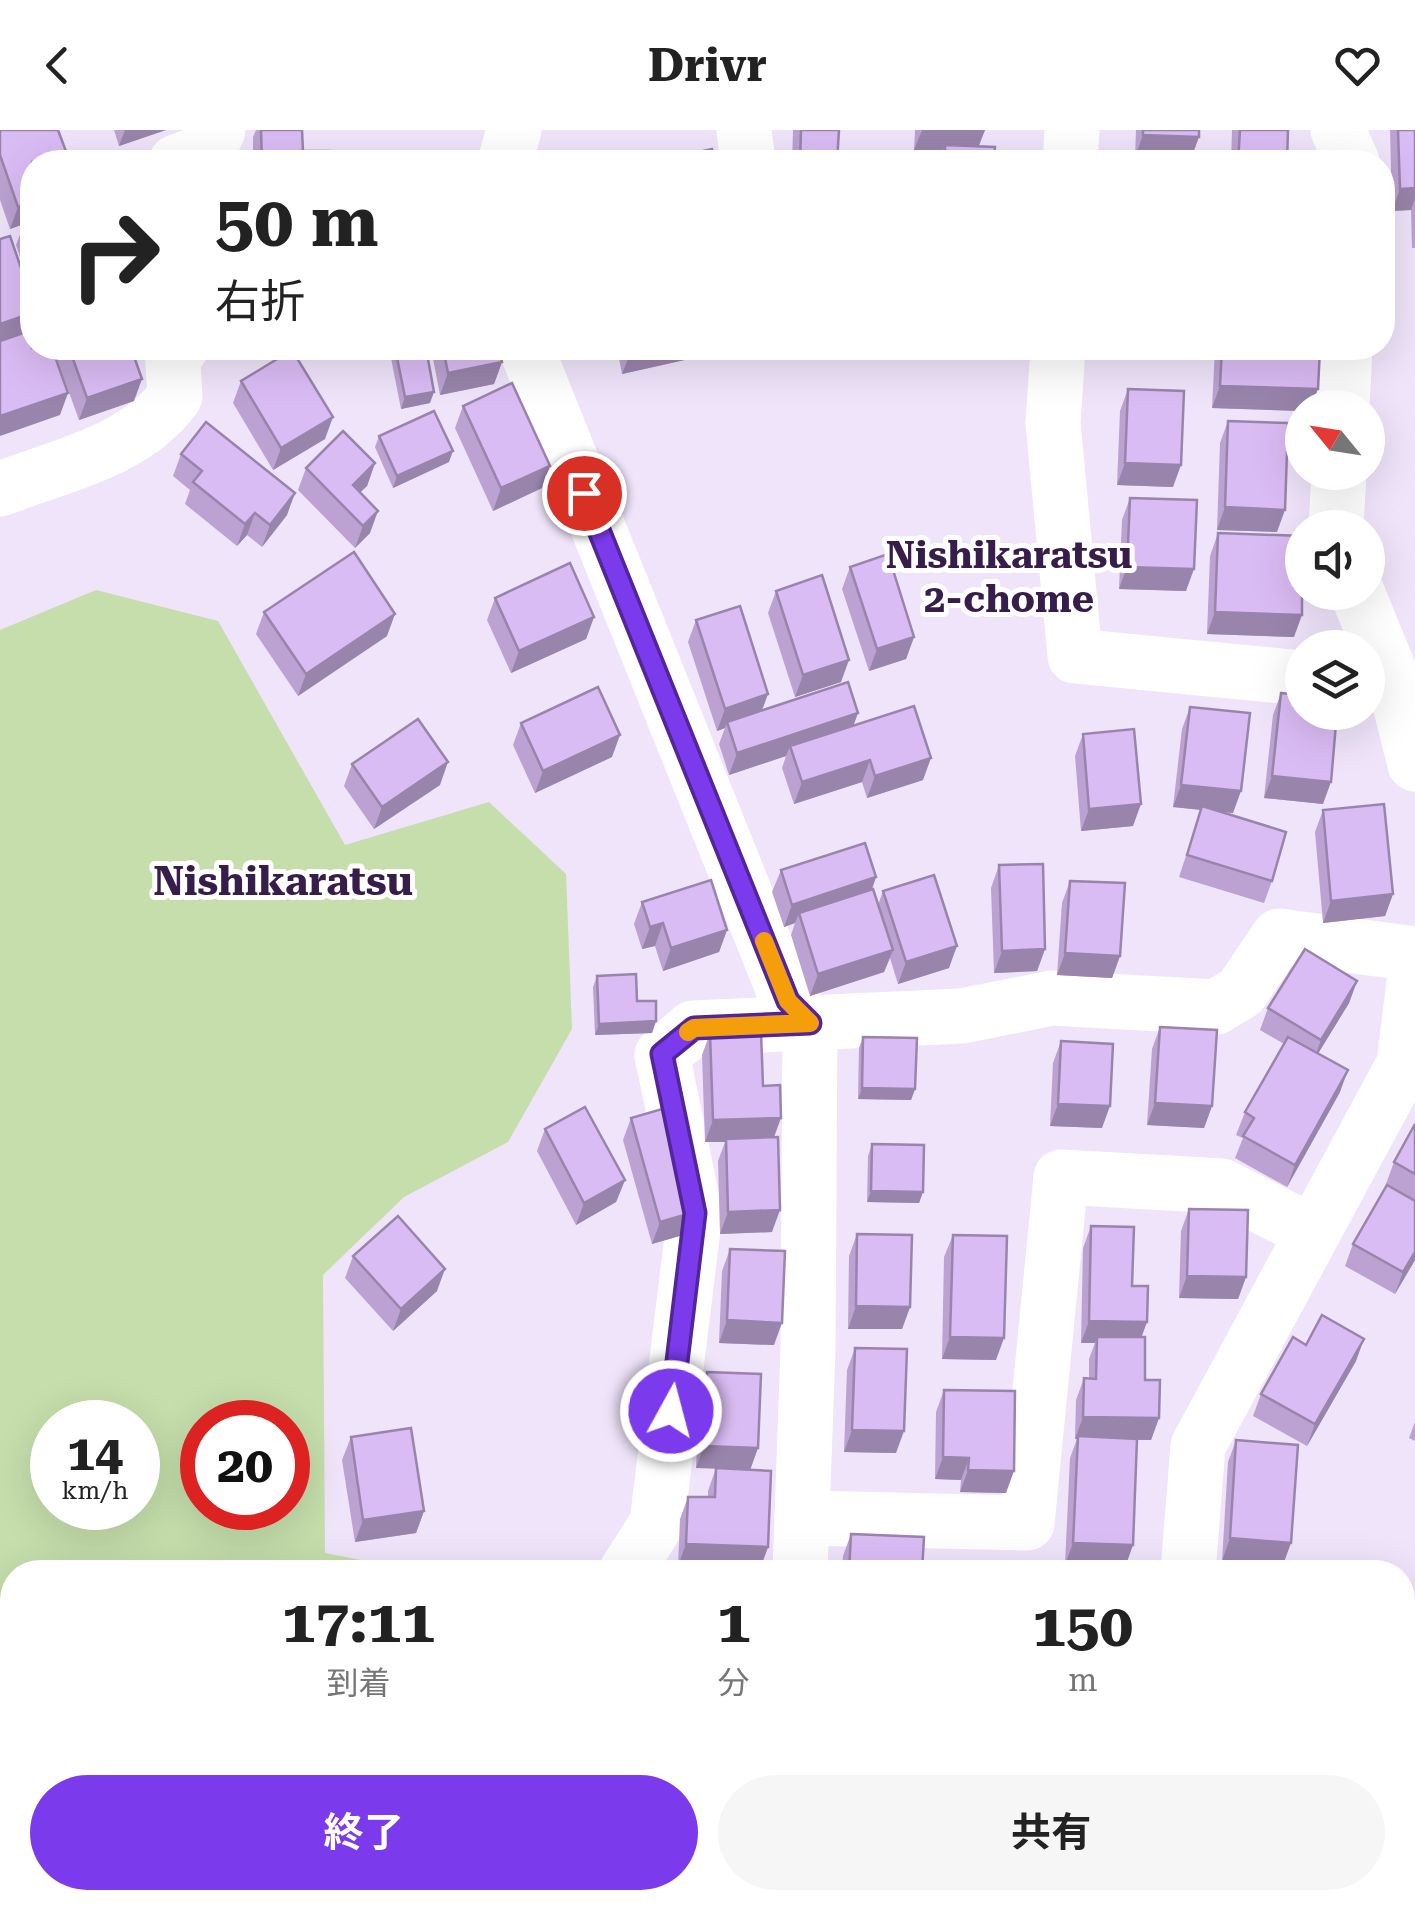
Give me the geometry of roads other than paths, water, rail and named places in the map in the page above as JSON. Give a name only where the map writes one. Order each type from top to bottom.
[{"type":"street","points":[[0,489],[120,444],[161,416],[175,396],[174,360]]},
{"type":"street","points":[[531,360],[788,1001],[810,1023],[808,1348],[800,1560]]},
{"type":"street","points":[[1057,360],[1053,423],[1074,656],[1285,676]]},
{"type":"street","points":[[1343,390],[1344,360]]},
{"type":"street","points":[[1385,693],[1415,764]]},
{"type":"street","points":[[634,1560],[657,1523],[695,1213],[662,1054],[694,1028],[962,1016],[1052,998],[1216,1007],[1241,992],[1278,936],[1415,954]]},
{"type":"street","points":[[1189,1560],[1198,1446],[1404,1064],[1415,974]]},
{"type":"street","points":[[802,1518],[1027,1523],[1061,1177],[1222,1186],[1312,1232]]},
{"type":"district","name":"Nishikaratsu 2-chome","points":[[1009,577]]},
{"type":"district","name":"Nishikaratsu","points":[[283,881]]}]
